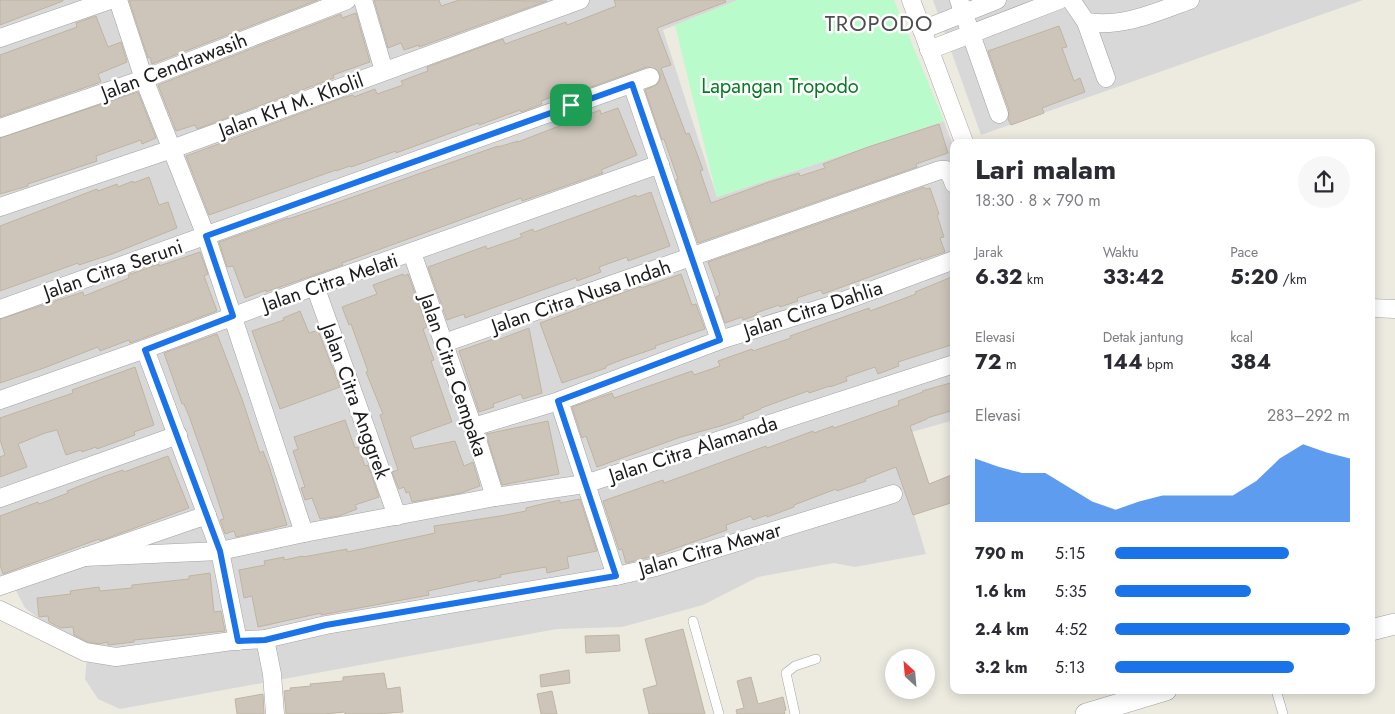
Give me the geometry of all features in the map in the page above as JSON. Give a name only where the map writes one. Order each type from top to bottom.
[{"type":"street","points":[[0,38],[110,0]]},
{"type":"street","points":[[118,0],[144,79],[206,236],[304,533]]},
{"type":"street","name":"Jalan Cendrawasih","points":[[0,128],[144,79],[347,0]]},
{"type":"street","points":[[363,0],[384,71]]},
{"type":"street","name":"Jalan KH M. Kholil","points":[[0,207],[172,149],[580,0]]},
{"type":"street","points":[[912,0],[963,139]]},
{"type":"street","points":[[922,30],[962,7],[997,0]]},
{"type":"street","points":[[929,50],[1059,0]]},
{"type":"street","points":[[1071,0],[1086,22],[1106,78]]},
{"type":"street","points":[[1086,22],[1113,24],[1136,19],[1190,0]]},
{"type":"street","points":[[962,7],[999,114]]},
{"type":"street","name":"Jalan Citra Seruni","points":[[0,309],[650,77]]},
{"type":"street","points":[[632,84],[720,340]]},
{"type":"street","name":"Jalan Citra Melati","points":[[0,400],[145,350],[315,286],[660,164]]},
{"type":"street","name":"Jalan Citra Nusa Indah","points":[[444,343],[691,258],[949,176]]},
{"type":"street","name":"Jalan Citra Cempaka","points":[[412,253],[473,427],[495,498]]},
{"type":"street","name":"Jalan Citra Dahlia","points":[[473,427],[558,401],[720,340],[838,303],[950,261]]},
{"type":"street","name":"Jalan Citra Anggrek","points":[[315,286],[397,516]]},
{"type":"street","points":[[1375,308],[1395,309]]},
{"type":"street","points":[[145,350],[220,551],[238,641]]},
{"type":"street","name":"Jalan Citra Alamanda","points":[[84,557],[220,551],[304,533],[495,498],[585,484],[950,365]]},
{"type":"street","points":[[558,401],[616,576]]},
{"type":"street","points":[[0,498],[178,435]]},
{"type":"street","name":"Jalan Citra Mawar","points":[[0,611],[85,652],[116,657],[238,641],[265,640],[326,625],[616,576],[656,567],[893,494]]},
{"type":"street","points":[[0,586],[207,515]]},
{"type":"street","points":[[1375,629],[1395,624]]},
{"type":"street","points":[[265,640],[272,674],[275,714]]},
{"type":"street","points":[[1086,714],[1139,694]]},
{"type":"lane","points":[[693,621],[719,714]]},
{"type":"lane","points":[[795,714],[786,673],[790,668],[816,659]]},
{"type":"lane","points":[[1277,694],[1283,714]]},
{"type":"shaded area","points":[[0,0],[738,0],[663,30],[717,197],[944,121],[950,139],[950,421],[891,438],[926,554],[855,567],[834,563],[758,577],[703,605],[622,627],[557,629],[120,709],[98,699],[85,679],[87,656],[25,608],[11,581],[0,583]]},
{"type":"shaded area","points":[[933,0],[1363,0],[981,135]]},
{"type":"green space","name":"Lapangan Tropodo","points":[[738,0],[894,0],[944,121],[717,197],[675,25]]},
{"type":"building","points":[[0,0],[63,0],[63,1],[0,25]]},
{"type":"building","points":[[129,0],[318,0],[152,64],[150,57],[148,58]]},
{"type":"building","points":[[374,0],[439,0],[441,6],[459,0],[547,1],[419,47],[419,45],[404,50],[401,43],[388,48]]},
{"type":"building","points":[[614,0],[725,0],[726,2],[657,28],[671,65],[661,68],[686,134],[689,133],[696,151],[703,170],[700,171],[711,203],[769,182],[799,173],[800,176],[825,168],[823,164],[939,124],[948,153],[916,164],[917,167],[698,243],[676,180],[678,179],[645,90],[658,84],[660,74],[656,69],[647,67],[580,91],[580,89],[575,91],[574,89],[541,101],[542,104],[521,112],[520,110],[479,125],[478,123],[396,153],[396,151],[351,167],[336,170],[209,215],[186,156],[342,98],[353,95],[354,97],[375,89],[377,94],[403,85],[401,81],[428,71],[427,67],[503,39],[505,44],[566,22],[567,25],[616,6]]},
{"type":"building","points":[[356,13],[370,62],[333,75],[334,78],[197,129],[195,125],[176,131],[158,85],[341,14],[342,18]]},
{"type":"building","points":[[96,16],[108,47],[121,42],[127,62],[98,74],[101,82],[0,117],[0,55],[77,27],[76,23]]},
{"type":"building","points":[[1059,26],[1067,47],[1062,48],[1074,81],[1080,78],[1085,92],[1042,108],[1044,113],[1011,125],[1008,119],[1009,110],[988,51]]},
{"type":"building","points":[[138,92],[156,138],[142,144],[141,140],[96,156],[97,161],[0,194],[0,138]]},
{"type":"building","points":[[618,108],[637,155],[601,170],[603,173],[522,201],[521,198],[342,263],[343,265],[245,298],[233,266],[227,267],[219,242],[498,146],[518,142],[600,110],[601,114]]},
{"type":"building","points":[[149,177],[159,205],[168,202],[177,228],[112,254],[79,265],[78,263],[0,291],[0,226],[97,189],[98,191],[117,184],[118,187]]},
{"type":"building","points":[[924,187],[925,189],[930,188],[939,214],[937,215],[944,237],[940,238],[945,252],[921,260],[921,258],[823,294],[821,290],[797,298],[798,301],[780,307],[779,305],[743,320],[742,317],[725,323],[716,297],[720,295],[708,262]]},
{"type":"building","points":[[651,192],[670,246],[628,261],[627,257],[599,267],[601,272],[577,281],[576,278],[465,318],[464,314],[447,320],[428,267],[486,246],[487,249],[522,237],[520,234],[533,229],[534,232],[636,195],[637,197]]},
{"type":"building","points":[[200,252],[208,274],[204,276],[217,311],[130,343],[129,340],[100,351],[98,347],[0,383],[0,319],[83,292],[84,296],[129,278],[128,275]]},
{"type":"building","points":[[403,274],[404,276],[408,274],[427,327],[423,329],[434,360],[431,361],[452,422],[410,437],[414,449],[455,441],[464,466],[473,462],[480,486],[461,493],[412,502],[409,492],[406,493],[404,487],[399,489],[392,472],[398,470],[380,415],[383,414],[366,372],[368,371],[351,324],[349,325],[342,307],[377,294],[373,285]]},
{"type":"building","points":[[681,274],[692,305],[696,304],[705,329],[655,346],[656,348],[606,366],[606,368],[562,383],[540,323],[641,286],[641,288]]},
{"type":"building","points":[[950,278],[950,345],[898,362],[899,366],[878,374],[875,367],[846,377],[847,381],[809,393],[808,391],[761,408],[743,416],[744,418],[681,437],[597,467],[586,436],[582,438],[572,407],[612,393],[614,398],[692,371],[694,375],[720,366],[718,361],[791,338],[790,336],[869,308],[870,311],[916,294],[915,292]]},
{"type":"building","points":[[300,311],[309,333],[318,330],[340,387],[280,409],[252,331],[284,320],[283,318]]},
{"type":"building","points":[[529,328],[542,393],[523,399],[521,394],[493,404],[494,407],[479,412],[459,351]]},
{"type":"building","points":[[217,334],[260,453],[263,451],[269,466],[287,525],[236,537],[234,531],[225,534],[220,520],[224,519],[206,464],[164,353]]},
{"type":"building","points":[[135,367],[154,425],[134,432],[135,435],[97,449],[96,447],[66,455],[57,430],[45,433],[18,444],[27,467],[0,477],[0,457],[5,455],[0,440],[0,418],[73,393],[72,390]]},
{"type":"building","points":[[950,383],[950,411],[927,418],[910,426],[929,484],[950,476],[950,503],[913,515],[896,467],[865,479],[866,481],[837,491],[836,489],[767,517],[767,515],[753,520],[751,516],[726,525],[727,530],[654,556],[626,563],[622,549],[619,550],[603,501],[663,480],[664,483],[813,431],[814,433],[833,426],[834,428],[899,405],[898,401],[922,391]]},
{"type":"building","points":[[345,420],[355,448],[358,447],[365,466],[368,465],[379,497],[355,505],[357,509],[339,516],[320,519],[312,498],[305,500],[301,488],[305,487],[293,451],[298,449],[294,437]]},
{"type":"building","points":[[548,421],[559,474],[502,485],[486,434]]},
{"type":"building","points":[[168,456],[189,508],[3,574],[0,565],[0,516],[68,493],[67,491],[105,476],[123,470],[124,472]]},
{"type":"building","points":[[580,499],[597,551],[567,557],[569,568],[547,573],[546,567],[500,575],[501,577],[428,591],[429,595],[321,615],[321,613],[258,627],[252,596],[244,598],[239,570],[265,565],[264,561],[284,557],[284,560],[347,549],[347,552],[435,533],[434,526],[526,511],[526,508],[560,500],[560,503]]},
{"type":"building","points":[[210,573],[214,612],[221,611],[225,631],[134,640],[134,642],[108,645],[108,642],[99,644],[88,642],[74,635],[73,627],[61,628],[49,622],[48,616],[39,617],[37,598],[71,594],[70,591],[99,587],[100,591],[132,588],[132,585],[189,579],[189,576]]},
{"type":"building","points":[[683,629],[705,714],[649,714],[643,689],[657,685],[645,639]]},
{"type":"building","points":[[619,635],[620,651],[586,653],[585,636]]},
{"type":"building","points":[[569,670],[570,683],[541,687],[540,675]]},
{"type":"building","points":[[384,673],[387,689],[400,687],[403,712],[375,714],[345,714],[345,712],[286,714],[284,691],[291,690],[290,688],[343,681],[343,677]]},
{"type":"building","points":[[751,677],[758,704],[783,697],[785,714],[737,714],[736,710],[744,708],[737,681]]},
{"type":"building","points":[[552,691],[557,714],[541,714],[537,694]]},
{"type":"building","points":[[263,694],[264,714],[237,714],[235,699]]},
{"type":"district","name":"TROPODO","points":[[879,23]]},
{"type":"route","points":[[632,84],[720,340],[558,401],[616,576],[326,625],[265,640],[238,641],[220,551],[145,350],[233,316],[206,236],[571,105],[632,84]]}]
